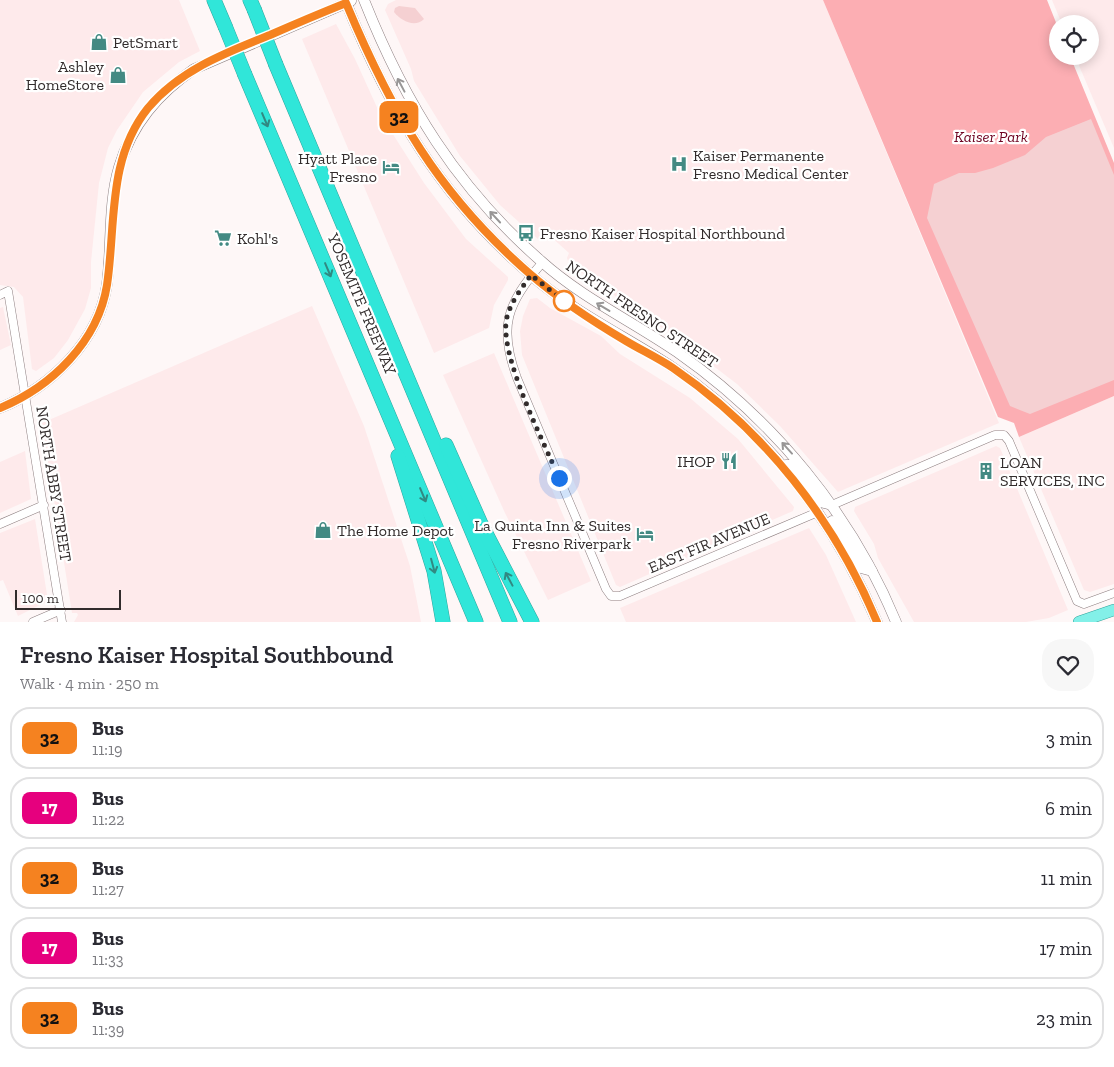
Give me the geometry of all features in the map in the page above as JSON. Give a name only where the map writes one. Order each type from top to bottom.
[{"type":"highway","name":"YOSEMITE FREEWAY","points":[[214,0],[476,622]]},
{"type":"highway","name":"YOSEMITE FREEWAY","points":[[252,5],[511,622]]},
{"type":"highway","points":[[332,195],[481,524],[532,622]]},
{"type":"highway","points":[[377,386],[434,571],[443,622]]},
{"type":"main road","name":"NORTH FRESNO STREET","points":[[364,0],[398,79],[421,121],[445,157],[495,218],[542,263],[586,297],[643,330],[708,375],[764,424],[790,452],[832,505],[872,571],[896,622]]},
{"type":"main road","name":"NORTH FRESNO STREET","points":[[348,1],[380,82],[415,144],[473,219],[531,275],[576,310],[688,378],[754,435],[818,512],[853,570],[877,622]]},
{"type":"main road","points":[[0,408],[27,396],[51,378],[66,364],[95,322],[107,284],[116,180],[124,152],[147,110],[171,86],[194,69],[348,1]]},
{"type":"main road","points":[[780,464],[791,465],[820,502],[832,505]]},
{"type":"main road","points":[[818,512],[828,515],[861,568],[872,571]]},
{"type":"main road","points":[[1078,622],[1114,610]]},
{"type":"street","points":[[531,275],[542,263]]},
{"type":"street","name":"EAST FIR AVENUE","points":[[531,275],[517,295],[508,314],[506,331],[510,358],[610,596],[620,596],[818,512]]},
{"type":"street","name":"NORTH ABBY STREET","points":[[4,293],[27,396],[62,622]]},
{"type":"street","points":[[832,505],[995,435],[1004,435],[1010,441],[1077,601],[1080,604],[1114,593]]},
{"type":"street","points":[[0,524],[44,505]]},
{"type":"street","points":[[33,622],[61,610]]},
{"type":"shaded area","points":[[0,0],[179,0],[200,51],[179,62],[143,92],[117,130],[108,148],[99,183],[91,262],[91,288],[85,309],[68,340],[54,358],[36,371],[32,369],[23,297],[14,287],[0,285]]},
{"type":"shaded area","name":"Kaiser Permanente Fresno Medical Center","points":[[396,0],[823,0],[999,423],[838,492],[780,426],[737,384],[691,349],[690,344],[626,307],[618,298],[569,264],[567,258],[569,253],[549,235],[543,239],[538,239],[500,205],[460,156],[414,81],[411,69],[385,10],[388,4]]},
{"type":"shaded area","points":[[1052,0],[1114,0],[1114,148],[1079,65],[1099,65],[1099,15],[1058,15]]},
{"type":"shaded area","points":[[399,6],[415,8],[424,19],[417,23],[404,21],[394,12],[395,8]]},
{"type":"shaded area","points":[[336,24],[355,59],[380,114],[424,183],[466,239],[508,277],[494,305],[489,328],[434,353],[302,39]]},
{"type":"shaded area","points":[[1091,119],[1114,175],[1114,380],[1030,414],[1010,406],[927,218],[934,184],[959,173],[975,173],[1025,155],[1046,137]]},
{"type":"shaded area","points":[[537,298],[550,308],[601,336],[620,354],[690,398],[738,439],[794,507],[793,511],[620,587],[616,585],[522,355],[520,331],[523,316],[530,299]]},
{"type":"shaded area","points":[[312,306],[364,426],[410,566],[421,622],[74,622],[78,615],[77,613],[72,613],[42,423]]},
{"type":"shaded area","points":[[3,307],[11,345],[0,350],[0,308]]},
{"type":"shaded area","points":[[494,353],[591,581],[548,600],[505,513],[443,375]]},
{"type":"shaded area","points":[[1114,396],[1114,584],[1090,592],[1084,590],[1019,437]]},
{"type":"shaded area","points":[[996,446],[1000,448],[1068,610],[1049,618],[1026,622],[914,622],[878,558],[874,544],[854,511],[855,507]]},
{"type":"shaded area","points":[[25,451],[31,499],[0,513],[0,462]]},
{"type":"shaded area","points":[[35,519],[48,601],[18,616],[3,580],[0,581],[0,533]]},
{"type":"shaded area","points":[[809,528],[826,555],[856,622],[626,622],[620,608]]},
{"type":"green space","name":"Kaiser Park","points":[[823,0],[1047,0],[1053,15],[1049,15],[1049,65],[1074,65],[1114,163],[1114,396],[1019,437],[1014,423],[998,417]]},
{"type":"bus line","name":"32","points":[[0,408],[27,396],[51,378],[66,364],[95,322],[104,299],[107,284],[116,180],[124,152],[138,124],[158,97],[177,80],[214,58],[346,3],[380,82],[415,144],[473,219],[542,284],[576,310],[688,378],[754,435],[801,488],[831,531],[861,584],[877,622]]},
{"type":"place","name":"PetSmart","points":[[99,42]]},
{"type":"place","name":"Ashley HomeStore","points":[[118,75]]},
{"type":"place","name":"Kaiser Permanente Fresno Medical Center","points":[[679,164]]},
{"type":"place","name":"Hyatt Place Fresno","points":[[391,167]]},
{"type":"place","name":"Fresno Kaiser Hospital Northbound","points":[[526,233]]},
{"type":"place","name":"Kohl's","points":[[223,238]]},
{"type":"place","name":"IHOP","points":[[729,461]]},
{"type":"place","name":"LOAN SERVICES, INC","points":[[986,471]]},
{"type":"place","name":"The Home Depot","points":[[323,530]]},
{"type":"place","name":"La Quinta Inn & Suites Fresno Riverpark","points":[[645,534]]},
{"type":"route","points":[[559,478],[513,368],[507,340],[506,322],[512,304],[531,275],[564,301]]}]
